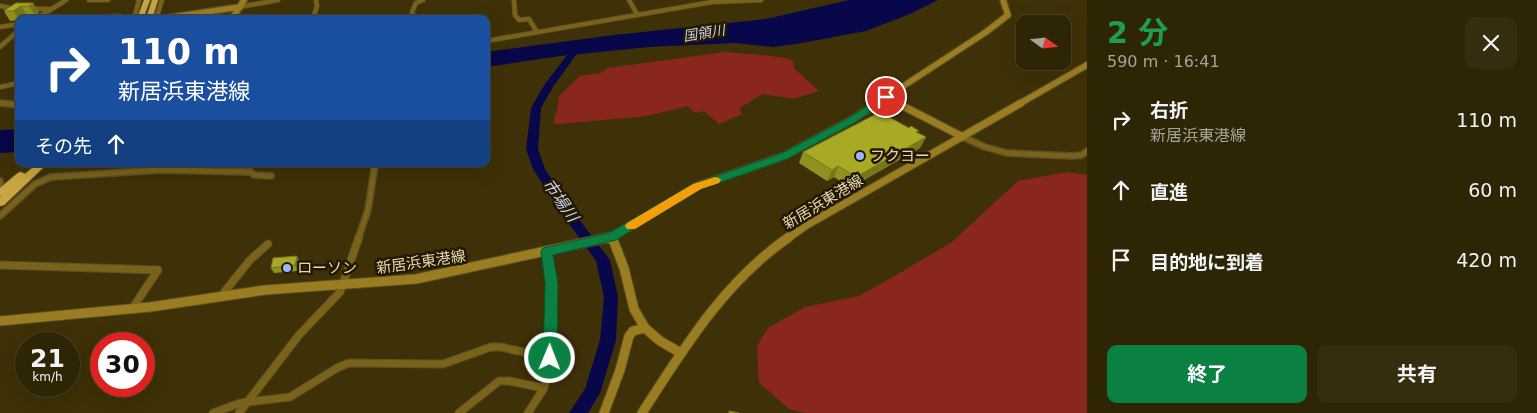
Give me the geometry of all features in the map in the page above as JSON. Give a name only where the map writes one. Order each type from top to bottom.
[{"type":"highway","points":[[141,15],[147,0]]},
{"type":"highway","points":[[150,15],[155,0]]},
{"type":"highway","points":[[0,193],[30,169]]},
{"type":"highway","points":[[0,203],[30,169]]},
{"type":"main road","points":[[235,15],[244,0]]},
{"type":"main road","name":"新居浜東港線","points":[[0,321],[132,309],[265,290],[416,279],[608,238],[697,186],[784,156],[850,121],[986,32],[1008,15],[1003,0]]},
{"type":"main road","points":[[185,15],[240,7]]},
{"type":"main road","name":"新居浜東港線","points":[[642,413],[716,304],[749,269],[771,250],[807,226],[1087,64]]},
{"type":"main road","points":[[886,97],[963,137]]},
{"type":"main road","points":[[608,238],[624,268],[634,309],[645,328],[660,341],[681,353]]},
{"type":"main road","points":[[604,413],[620,370],[629,336],[633,331],[645,328]]},
{"type":"street","points":[[42,15],[66,0]]},
{"type":"street","points":[[89,0],[108,0]]},
{"type":"street","points":[[135,15],[139,0]]},
{"type":"street","points":[[158,15],[162,0]]},
{"type":"street","points":[[240,7],[278,0]]},
{"type":"street","points":[[314,15],[317,6],[316,0]]},
{"type":"street","points":[[414,15],[412,12],[414,6],[423,0]]},
{"type":"street","points":[[514,0],[515,15],[519,20],[528,19],[538,32]]},
{"type":"street","points":[[630,0],[637,14]]},
{"type":"street","points":[[490,40],[712,2],[761,0]]},
{"type":"street","points":[[0,6],[13,9],[51,9]]},
{"type":"street","points":[[0,27],[15,25]]},
{"type":"street","points":[[0,47],[15,34]]},
{"type":"street","points":[[0,87],[15,83]]},
{"type":"street","points":[[0,103],[15,105]]},
{"type":"street","points":[[963,137],[985,147],[1007,153],[1082,156],[1087,151]]},
{"type":"street","points":[[239,413],[299,335],[340,292],[368,210],[375,167]]},
{"type":"street","points":[[0,216],[35,184],[51,177],[160,170],[251,172],[254,175],[271,176]]},
{"type":"street","points":[[221,297],[250,260],[268,244]]},
{"type":"street","points":[[528,413],[540,397],[548,379],[551,283],[549,251]]},
{"type":"street","points":[[0,266],[158,270],[132,309]]},
{"type":"street","points":[[213,413],[246,402],[290,397],[337,368],[349,363],[437,364],[491,347],[501,347],[550,358]]},
{"type":"street","points":[[459,413],[498,381],[509,381],[544,388]]},
{"type":"shaded area","points":[[725,52],[771,56],[793,61],[794,68],[819,91],[793,99],[763,94],[739,108],[742,114],[719,124],[704,111],[695,113],[688,106],[647,116],[560,124],[553,123],[559,96],[580,76],[600,73],[608,68]]},
{"type":"shaded area","points":[[1067,172],[1087,175],[1087,413],[805,413],[789,409],[759,383],[757,346],[768,328],[805,307],[859,296],[903,271],[952,242],[1018,181]]},
{"type":"water","name":"国領川","points":[[849,0],[938,0],[910,14],[866,31],[796,44],[773,47],[735,43],[649,47],[560,56],[490,66],[490,51],[614,35],[766,19]]},
{"type":"water","points":[[15,129],[15,152],[0,153],[0,130]]},
{"type":"building","points":[[16,3],[33,3],[29,6],[21,6],[13,11],[4,11]]},
{"type":"building","name":"フクヨー","points":[[880,112],[909,128],[911,126],[919,131],[916,132],[926,137],[856,177],[838,166],[832,170],[803,152]]},
{"type":"building","points":[[297,256],[295,265],[271,268],[273,258]]},
{"type":"waterway","name":"市場川","points":[[577,48],[548,86],[536,108],[532,149],[539,169],[567,212],[603,260],[611,297],[608,340],[592,393],[578,413]]},
{"type":"slow traffic","points":[[631,226],[697,186],[715,180]]},
{"type":"place","name":"フクヨー","points":[[860,156]]},
{"type":"place","name":"ローソン","points":[[287,268]]},
{"type":"route","points":[[550,358],[551,283],[547,252],[612,237],[697,186],[784,156],[850,121],[886,97]]}]
